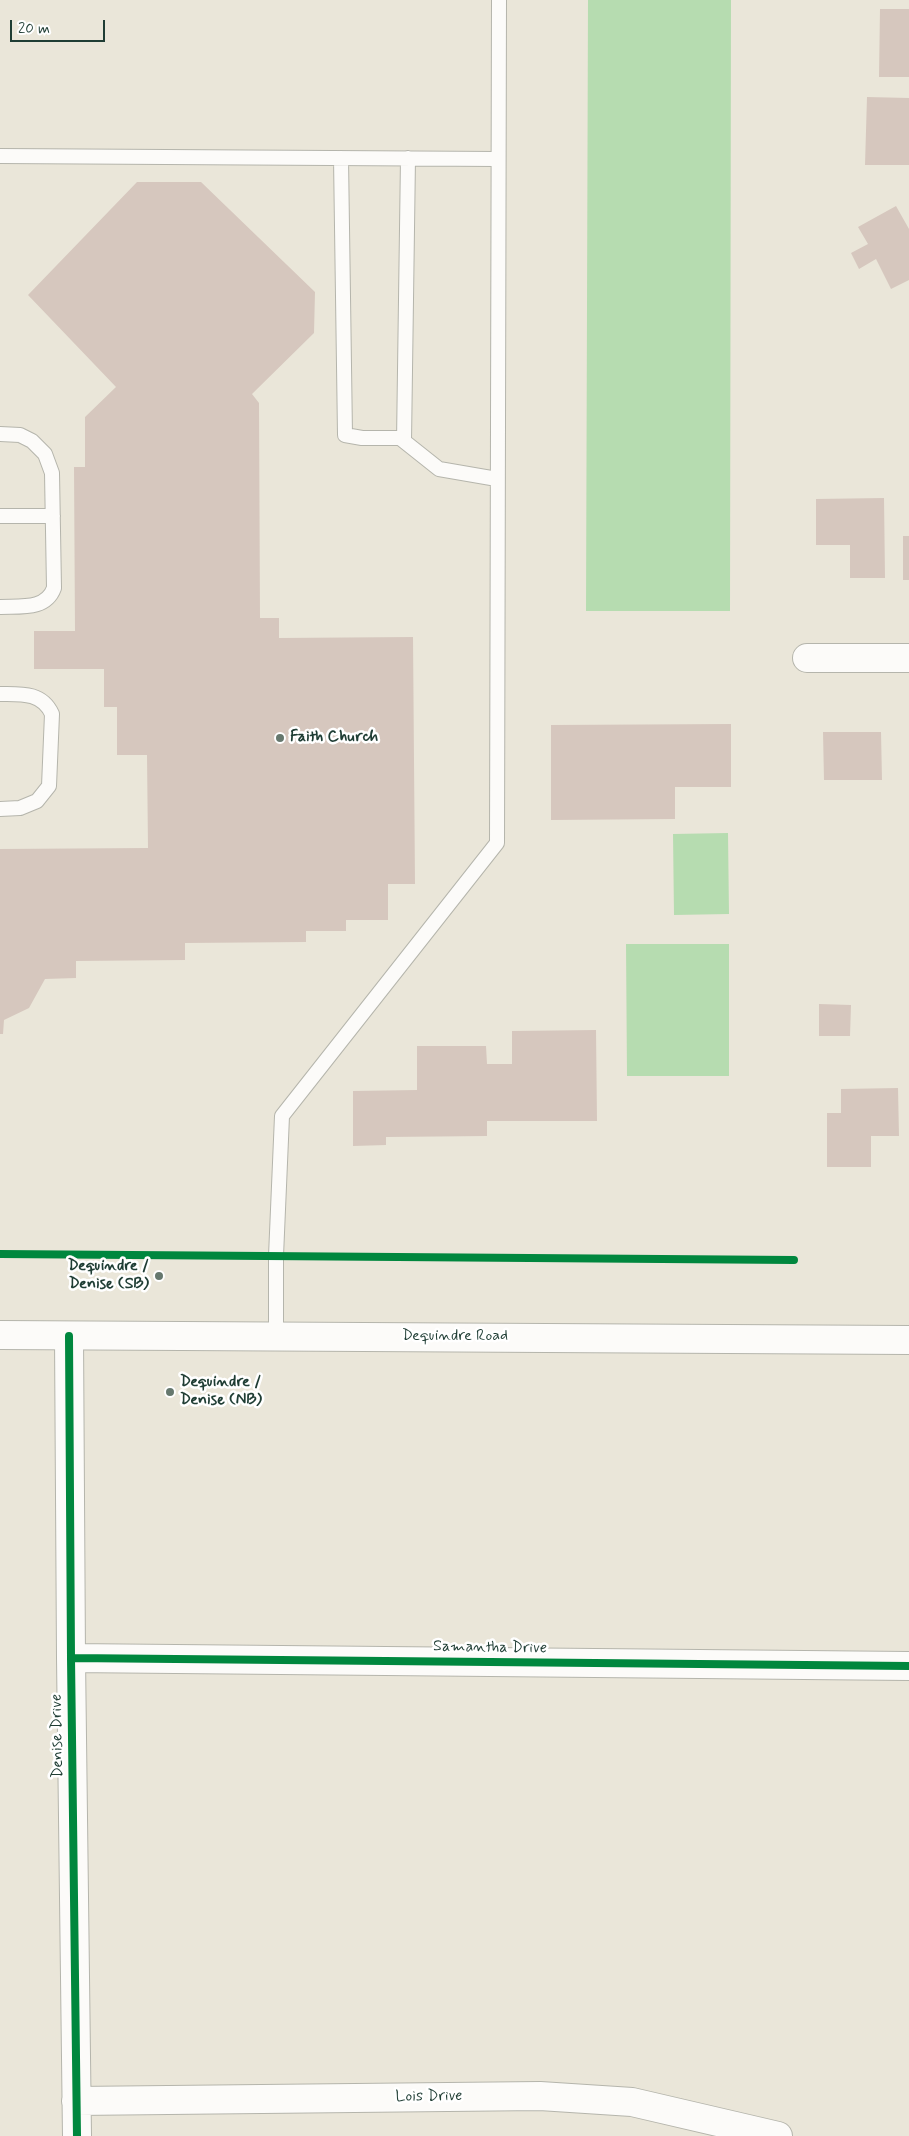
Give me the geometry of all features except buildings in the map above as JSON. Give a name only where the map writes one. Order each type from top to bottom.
[{"type":"street","points":[[807,658],[909,658]]},
{"type":"street","name":"Dequindre Road","points":[[0,1335],[909,1340]]},
{"type":"street","name":"Denise Drive","points":[[69,1336],[76,2136]]},
{"type":"street","name":"Samantha Drive","points":[[71,1658],[909,1666]]},
{"type":"street","name":"Lois Drive","points":[[76,2101],[540,2096],[594,2098],[632,2102],[778,2136]]},
{"type":"lane","points":[[276,1336],[276,1256],[282,1116],[497,842],[498,0]]},
{"type":"lane","points":[[0,156],[497,159]]},
{"type":"lane","points":[[340,158],[344,435],[362,438],[400,438],[439,469],[497,479]]},
{"type":"lane","points":[[404,441],[408,158]]},
{"type":"lane","points":[[0,434],[20,435],[32,441],[45,454],[52,473],[54,588],[51,597],[37,605],[0,606]]},
{"type":"lane","points":[[0,516],[53,516]]},
{"type":"lane","points":[[0,694],[29,694],[47,704],[52,714],[49,786],[37,801],[20,808],[0,809]]},
{"type":"green space","points":[[588,0],[731,0],[730,611],[586,611]]},
{"type":"green space","points":[[728,833],[729,914],[674,915],[673,834]]},
{"type":"green space","points":[[626,944],[729,944],[729,1076],[627,1076]]},
{"type":"cycle path","points":[[0,1254],[794,1260]]},
{"type":"cycle path","points":[[69,1336],[77,2136]]},
{"type":"cycle path","points":[[71,1658],[909,1666]]},
{"type":"place","name":"Faith Church","points":[[280,738]]},
{"type":"place","name":"Dequindre / Denise (SB)","points":[[159,1276]]},
{"type":"place","name":"Dequindre / Denise (NB)","points":[[170,1392]]}]
